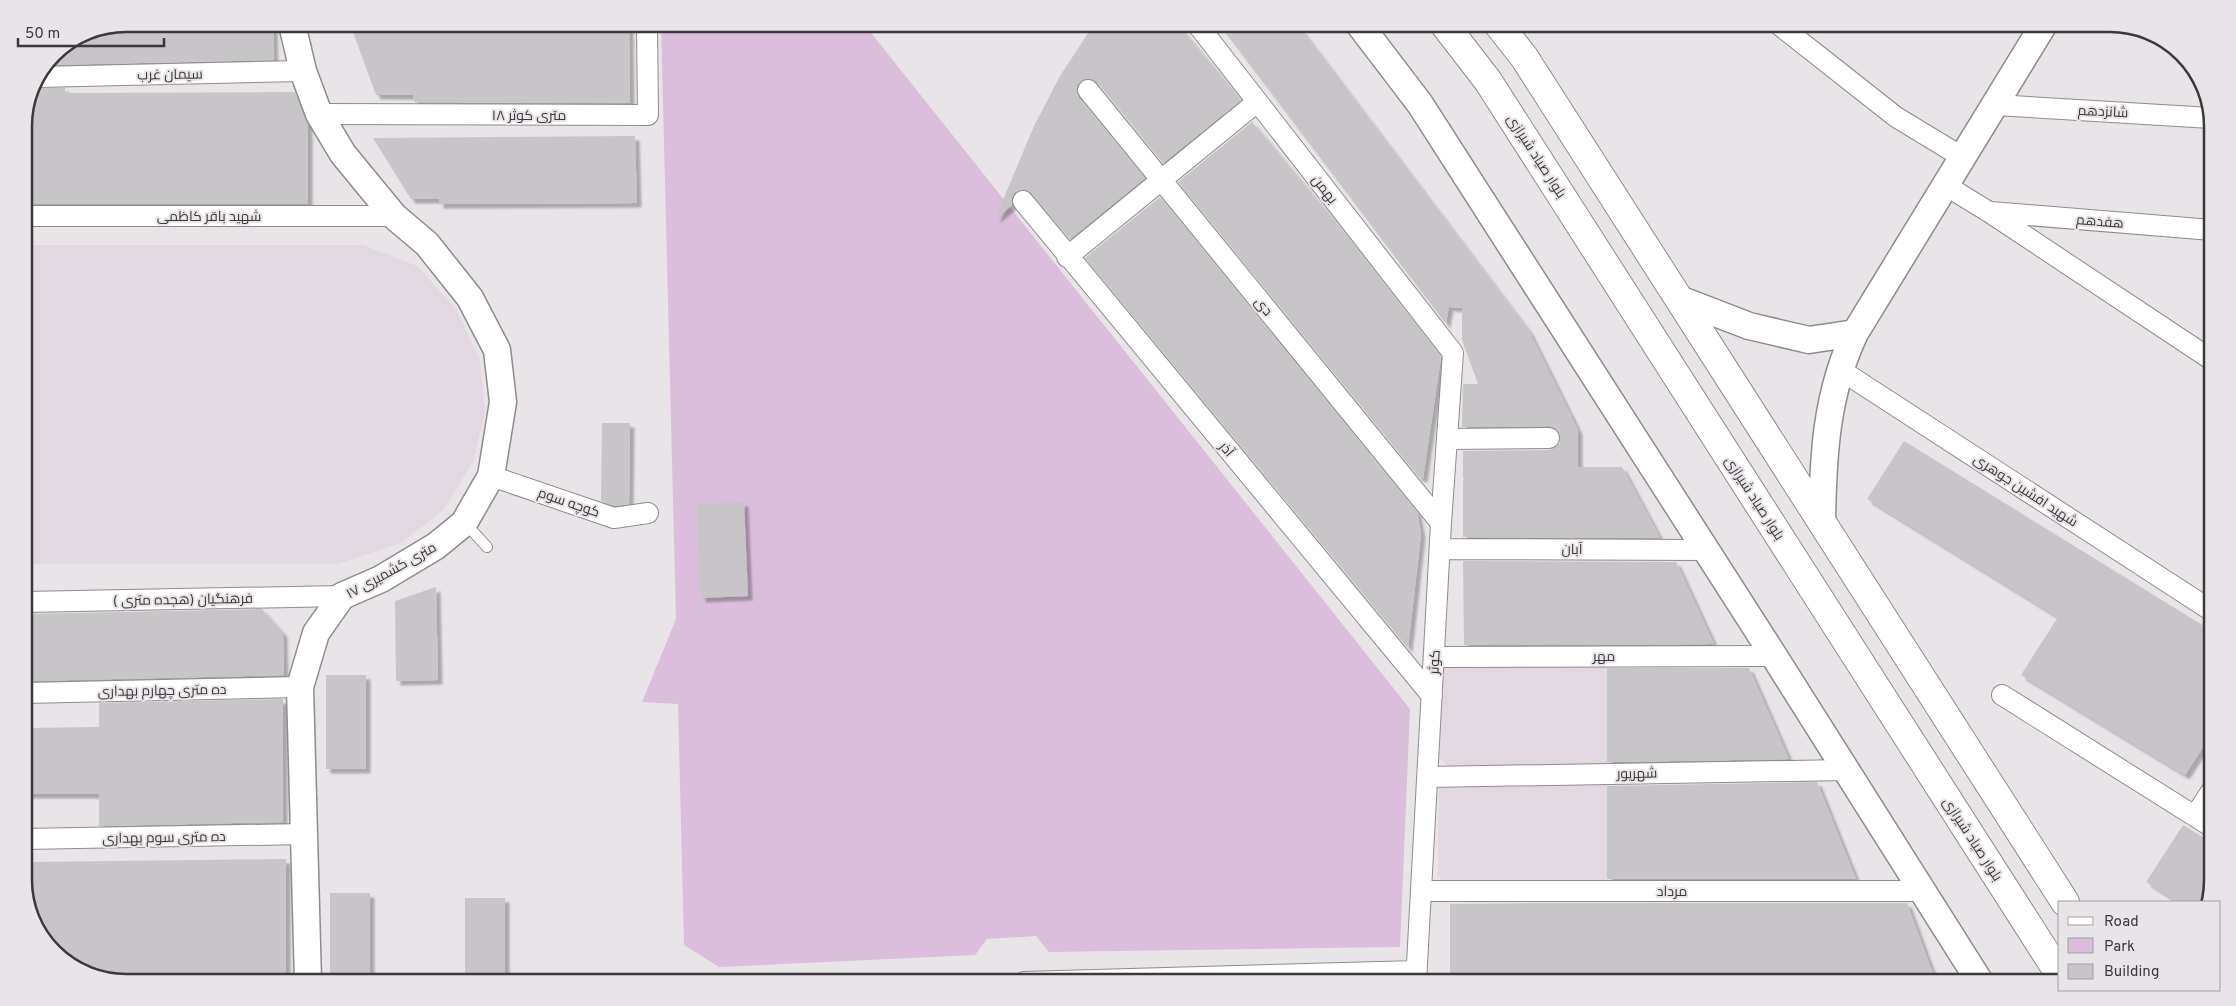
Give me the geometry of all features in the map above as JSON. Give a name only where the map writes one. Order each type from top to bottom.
[{"type":"main road","name":"بلوار صیاد شیرازی","points":[[1450,32],[1494,89],[2058,972]]},
{"type":"main road","points":[[1505,32],[1524,56],[2064,901]]},
{"type":"street","name":"بهمن","points":[[1204,32],[1453,353]]},
{"type":"street","points":[[1365,32],[1420,104],[1774,656],[1975,974]]},
{"type":"street","points":[[1788,32],[1896,117],[1962,157]]},
{"type":"street","points":[[1822,523],[1823,458],[1829,406],[1839,369],[1855,333],[2039,32]]},
{"type":"street","name":"۱۷ متری کشمیری","points":[[294,33],[303,71],[319,114],[344,154],[394,216],[427,244],[470,298],[497,350],[504,402],[491,476],[464,523],[436,546],[381,579],[342,596],[316,633],[300,687],[308,974]]},
{"type":"street","name":"۱۸ متری کوثر","points":[[319,114],[648,115],[647,33]]},
{"type":"street","name":"سیمان غرب","points":[[46,77],[303,71]]},
{"type":"street","name":"دی","points":[[1088,90],[1441,523]]},
{"type":"street","points":[[1067,256],[1257,102]]},
{"type":"street","name":"شانزدهم","points":[[1995,105],[2203,118]]},
{"type":"street","points":[[1945,185],[1989,212],[2203,354]]},
{"type":"street","name":"آذر","points":[[1023,201],[1432,696]]},
{"type":"street","name":"هفدهم","points":[[1989,212],[2203,229]]},
{"type":"street","name":"شهید باقر کاظمی","points":[[33,216],[394,216]]},
{"type":"street","points":[[1679,299],[1749,326],[1808,340],[1855,333]]},
{"type":"street","name":"کوثر","points":[[1416,974],[1441,523],[1453,353]]},
{"type":"street","name":"شهید افشین جوهری","points":[[1839,369],[2204,606]]},
{"type":"street","points":[[1447,439],[1549,438]]},
{"type":"street","name":"کوچه سوم","points":[[491,476],[614,518],[648,513]]},
{"type":"street","name":"آبان","points":[[1440,549],[1705,550]]},
{"type":"street","name":"فرهنگیان (هجده متری )","points":[[33,602],[342,596]]},
{"type":"street","name":"مهر","points":[[1434,657],[1774,656]]},
{"type":"street","name":"ده متری چهارم بهداری","points":[[33,693],[300,687]]},
{"type":"street","points":[[2002,695],[2204,822]]},
{"type":"street","name":"شهریور","points":[[1428,777],[1846,770]]},
{"type":"street","points":[[2195,816],[2204,802]]},
{"type":"street","name":"ده متری سوم بهداری","points":[[33,839],[304,834]]},
{"type":"street","name":"مرداد","points":[[1422,891],[1922,891]]},
{"type":"lane","points":[[464,523],[486,547]]},
{"type":"shaded area","points":[[33,245],[363,245],[417,266],[456,309],[480,360],[485,412],[473,462],[443,510],[401,543],[338,564],[33,564]]},
{"type":"shaded area","points":[[1607,666],[1607,767],[1449,767],[1440,758],[1442,667]]},
{"type":"shaded area","points":[[1607,785],[1607,886],[1447,886],[1438,875],[1439,788]]},
{"type":"green space","points":[[661,33],[871,33],[1410,709],[1400,947],[1049,952],[1036,936],[987,939],[975,955],[719,967],[684,945],[678,704],[642,702],[676,619]]},
{"type":"building","points":[[1184,32],[1241,100],[1163,163],[1097,82],[1092,79],[1081,81],[1077,86],[1079,98],[1145,178],[1070,239],[1027,190],[1015,192],[1012,197],[1012,205],[995,219],[1034,126],[1060,76],[1088,33]]},
{"type":"building","points":[[1225,32],[1303,32],[1529,331],[1578,430],[1578,467],[1622,467],[1660,538],[1463,537],[1463,481],[1465,479],[1463,479],[1463,451],[1550,450],[1560,443],[1559,432],[1549,426],[1462,427],[1463,384],[1478,384],[1462,340],[1462,308],[1450,307],[1449,305],[1446,324]]},
{"type":"building","points":[[120,33],[273,33],[274,60],[56,65],[74,48],[85,42],[108,34]]},
{"type":"building","points":[[353,33],[629,33],[630,103],[414,102],[413,95],[376,95]]},
{"type":"building","points":[[41,88],[65,88],[65,93],[295,92],[308,124],[308,204],[33,204],[33,114]]},
{"type":"building","points":[[1252,122],[1345,234],[1441,357],[1423,478],[1419,477],[1178,182]]},
{"type":"building","points":[[635,136],[637,203],[439,204],[439,199],[411,199],[373,138]]},
{"type":"building","points":[[1160,197],[1417,512],[1421,534],[1408,648],[1085,258]]},
{"type":"building","points":[[602,423],[630,423],[629,504],[615,506],[601,501]]},
{"type":"building","points":[[1904,441],[2204,626],[2204,746],[2185,775],[2021,675],[2058,617],[1867,499]]},
{"type":"building","points":[[744,502],[748,596],[701,598],[697,504]]},
{"type":"building","points":[[1463,561],[1676,562],[1714,644],[1464,645]]},
{"type":"building","points":[[436,587],[438,680],[396,681],[395,601]]},
{"type":"building","points":[[262,609],[283,633],[284,675],[33,681],[33,614]]},
{"type":"building","points":[[1607,668],[1749,668],[1789,759],[1607,762]]},
{"type":"building","points":[[326,675],[366,675],[366,769],[326,769]]},
{"type":"building","points":[[283,699],[283,822],[99,826],[99,794],[33,794],[33,728],[99,727],[99,703]]},
{"type":"building","points":[[1817,782],[1856,879],[1607,879],[1607,786]]},
{"type":"building","points":[[2183,825],[2204,838],[2204,879],[2201,901],[2176,901],[2146,882]]},
{"type":"building","points":[[286,859],[286,974],[127,974],[96,969],[69,954],[48,932],[37,910],[34,898],[33,862]]},
{"type":"building","points":[[330,893],[370,893],[370,974],[330,974]]},
{"type":"building","points":[[465,898],[505,898],[505,974],[465,974]]},
{"type":"building","points":[[1907,903],[1933,974],[1450,974],[1450,904]]}]
